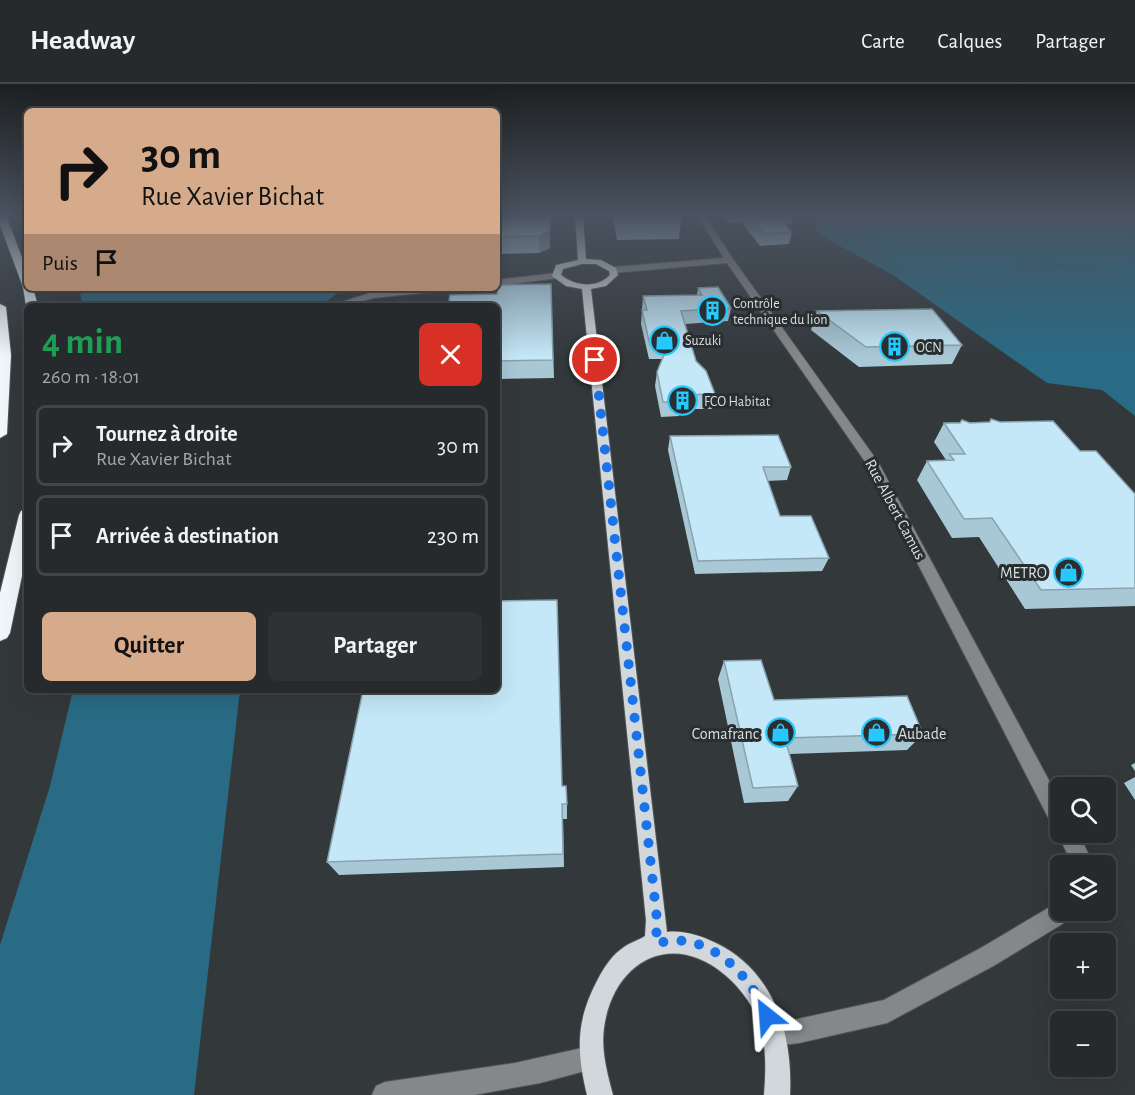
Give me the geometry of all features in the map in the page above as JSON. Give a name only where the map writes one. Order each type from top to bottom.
[{"type":"highway","points":[[19,262],[24,277]]},
{"type":"highway","points":[[0,307],[5,355],[0,434]]},
{"type":"highway","points":[[0,633],[24,527]]},
{"type":"main road","points":[[577,262],[559,267],[556,276],[567,284],[586,286],[605,283],[611,279],[613,270],[605,264],[591,262]]},
{"type":"main road","points":[[586,286],[656,909],[656,943]]},
{"type":"main road","points":[[600,1095],[591,1058],[593,1016],[606,982],[628,956],[656,943],[685,941],[713,950],[739,970],[760,999],[774,1034],[779,1066],[777,1095]]},
{"type":"street","points":[[613,270],[704,262]]},
{"type":"street","name":"Rue Albert Camus","points":[[731,262],[872,462],[1050,801]]},
{"type":"street","points":[[500,283],[556,276]]},
{"type":"street","points":[[344,303],[373,294],[407,291]]},
{"type":"street","points":[[774,1034],[799,1031],[887,1011],[987,957],[1050,919]]},
{"type":"street","points":[[385,1095],[461,1085],[567,1065],[591,1058]]},
{"type":"shaded area","points":[[870,262],[964,262],[999,275],[1026,262],[1098,267],[1135,281],[1135,416],[1102,390],[1047,383],[893,275]]},
{"type":"shaded area","points":[[897,262],[1026,262],[999,275],[900,265]]},
{"type":"shaded area","points":[[1029,262],[1135,262],[1135,281],[1098,267]]},
{"type":"shaded area","points":[[80,291],[342,291],[324,303],[82,303]]},
{"type":"shaded area","points":[[72,693],[240,693],[194,1095],[0,1095],[0,945],[50,786]]},
{"type":"building","points":[[551,284],[553,360],[500,361],[500,303],[449,303],[450,295],[497,294],[497,291],[500,291],[500,285]]},
{"type":"building","points":[[718,287],[731,308],[681,311],[696,361],[706,371],[715,394],[680,395],[682,402],[663,402],[657,372],[668,345],[650,345],[642,310],[647,310],[643,296],[702,295],[698,288]]},
{"type":"building","points":[[932,309],[962,345],[866,347],[817,311]]},
{"type":"building","name":"METRO","points":[[991,419],[1000,422],[1053,421],[1080,451],[1096,451],[1135,494],[1135,588],[1041,590],[992,518],[964,519],[927,461],[954,460],[949,454],[965,454],[944,423],[960,423],[962,420],[970,423],[990,422]]},
{"type":"building","points":[[778,435],[791,467],[763,467],[780,516],[811,516],[829,558],[698,561],[670,436]]},
{"type":"building","points":[[557,600],[562,786],[566,786],[567,804],[562,804],[563,854],[327,862],[362,693],[500,693],[500,601]]},
{"type":"building","points":[[761,660],[774,700],[907,696],[923,734],[785,738],[798,786],[753,788],[724,661]]},
{"type":"place","name":"Contrôle technique du lion","points":[[712,311]]},
{"type":"place","name":"Suzuki","points":[[664,340]]},
{"type":"place","name":"OCN","points":[[895,347]]},
{"type":"place","name":"FCO Habitat","points":[[683,401]]},
{"type":"place","name":"METRO","points":[[1068,572]]},
{"type":"place","name":"Comafranc","points":[[780,733]]},
{"type":"place","name":"Aubade","points":[[877,733]]},
{"type":"route","points":[[595,360],[657,920],[656,943],[685,941],[713,950],[739,970],[760,999],[767,1016]]}]
